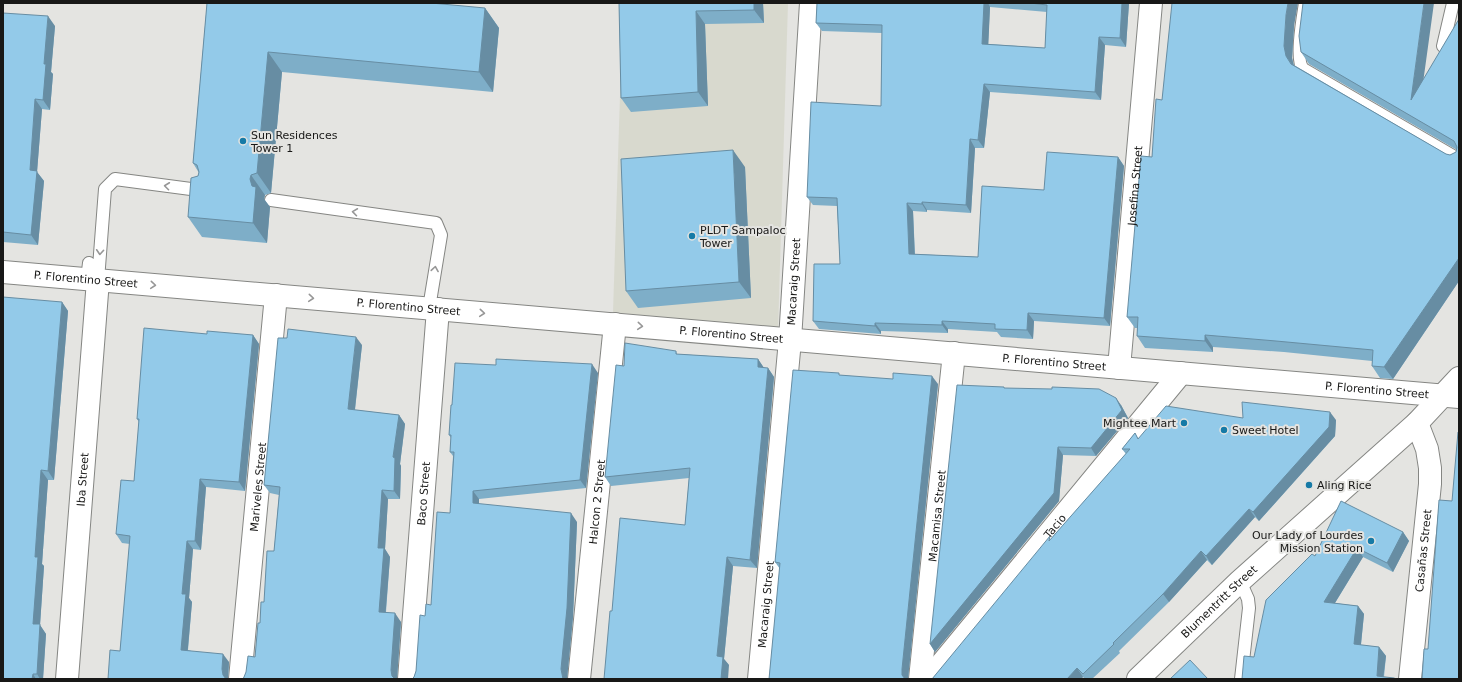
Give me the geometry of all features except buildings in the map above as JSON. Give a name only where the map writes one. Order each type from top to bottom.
[{"type":"street","name":"Macaraig Street","points":[[759,679],[790,340],[811,3]]},
{"type":"street","name":"Josefina Street","points":[[1119,368],[1151,3]]},
{"type":"street","name":"P. Florentino Street","points":[[3,272],[92,274],[276,295],[1451,396]]},
{"type":"street","name":"Iba Street","points":[[67,679],[92,274]]},
{"type":"street","name":"Mariveles Street","points":[[240,679],[276,295]]},
{"type":"street","name":"Baco Street","points":[[409,679],[433,308]]},
{"type":"street","name":"Halcon 2 Street","points":[[579,679],[615,324]]},
{"type":"street","name":"Macamisa Street","points":[[920,679],[954,353]]},
{"type":"street","name":"Tacio","points":[[929,679],[1182,373]]},
{"type":"street","name":"Blumentritt Street","points":[[1138,679],[1240,581],[1417,423],[1451,396],[1459,378]]},
{"type":"street","name":"Casañas Street","points":[[1410,679],[1430,484],[1430,468],[1427,450],[1417,423]]},
{"type":"lane","points":[[1305,3],[1300,66],[1458,159]]},
{"type":"lane","points":[[1443,46],[1453,3]]},
{"type":"lane","points":[[92,274],[105,189],[116,179],[206,191]]},
{"type":"lane","points":[[271,200],[436,223],[440,235],[433,308]]},
{"type":"lane","points":[[1240,581],[1248,599],[1249,608],[1241,679]]},
{"type":"shaded area","points":[[623,3],[788,3],[778,331],[613,312]]},
{"type":"place","name":"Sun Residences Tower 1","points":[[243,141]]},
{"type":"place","name":"PLDT Sampaloc Tower","points":[[692,236]]},
{"type":"place","name":"Mightee Mart","points":[[1184,423]]},
{"type":"place","name":"Sweet Hotel","points":[[1224,430]]},
{"type":"place","name":"Aling Rice","points":[[1309,485]]},
{"type":"place","name":"Our Lady of Lourdes Mission Station","points":[[1371,541]]}]
